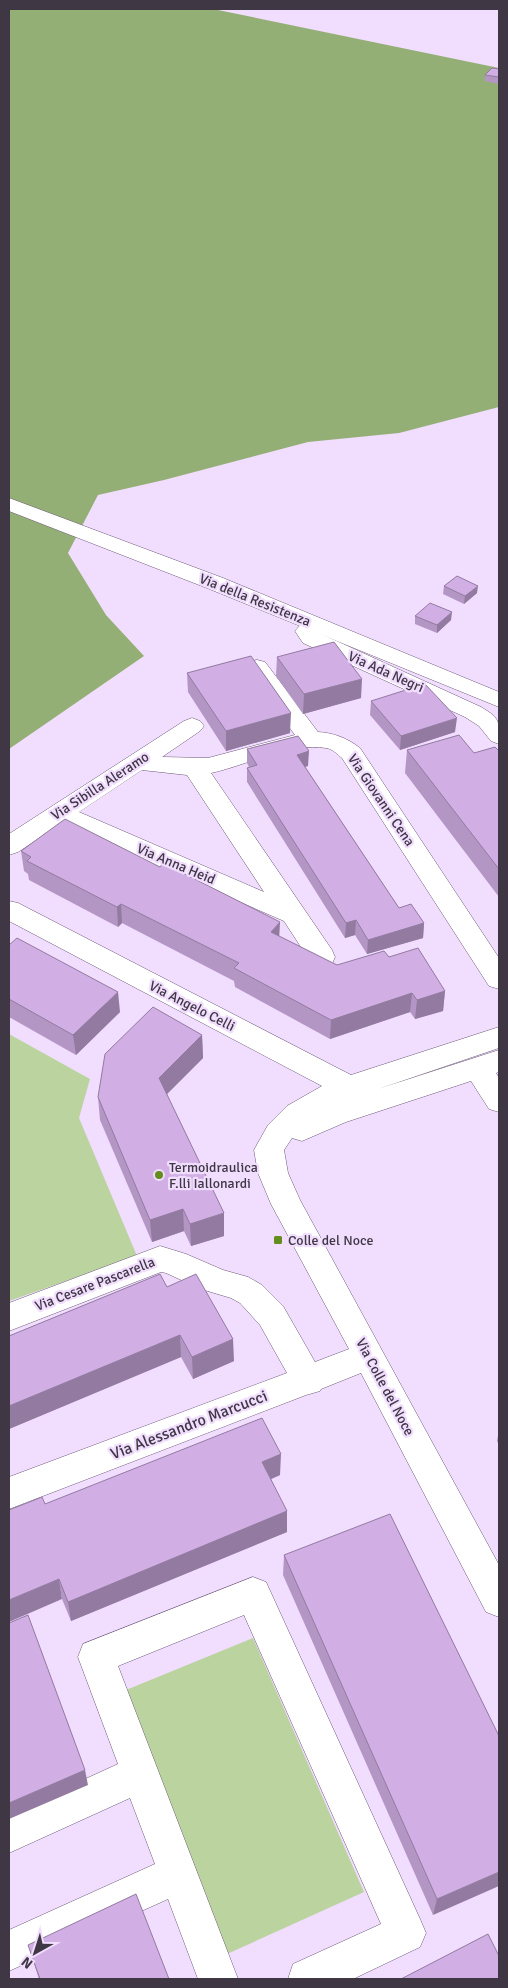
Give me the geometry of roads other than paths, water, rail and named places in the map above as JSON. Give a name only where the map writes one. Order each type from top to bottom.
[{"type":"street","name":"Via della Resistenza","points":[[9,504],[215,583],[499,700]]},
{"type":"street","name":"Via Ada Negri","points":[[314,624],[306,631],[311,638],[473,712],[486,721],[499,736]]},
{"type":"street","points":[[228,675],[266,664],[311,740]]},
{"type":"street","name":"Via Sibilla Aleramo","points":[[9,846],[192,726]]},
{"type":"street","name":"Via Giovanni Cena","points":[[139,762],[176,767],[209,766],[311,740],[334,742],[351,753],[499,979]]},
{"type":"street","points":[[194,767],[322,957]]},
{"type":"street","name":"Via Anna Heid","points":[[59,813],[292,914]]},
{"type":"street","name":"Via Angelo Celli","points":[[9,910],[376,1101]]},
{"type":"street","name":"Via Colle del Noce","points":[[499,1037],[337,1091],[297,1114],[278,1134],[269,1150],[273,1172],[286,1204],[499,1600]]},
{"type":"street","points":[[273,1172],[275,1160],[281,1151],[302,1130],[336,1114],[489,1064],[499,1101]]},
{"type":"street","name":"Via Cesare Pascarella","points":[[9,1317],[160,1259],[174,1262],[219,1283],[238,1286],[267,1308],[308,1381]]},
{"type":"street","name":"Via Alessandro Marcucci","points":[[9,1493],[308,1381],[369,1356]]},
{"type":"street","points":[[218,1979],[96,1658],[253,1594],[406,1933],[308,1979]]},
{"type":"street","points":[[9,1834],[140,1774]]},
{"type":"street","points":[[9,1951],[178,1874]]},
{"type":"place","name":"Termoidraulica F.lli Iallonardi","points":[[159,1175]]},
{"type":"place","name":"Colle del Noce","points":[[278,1240]]}]
